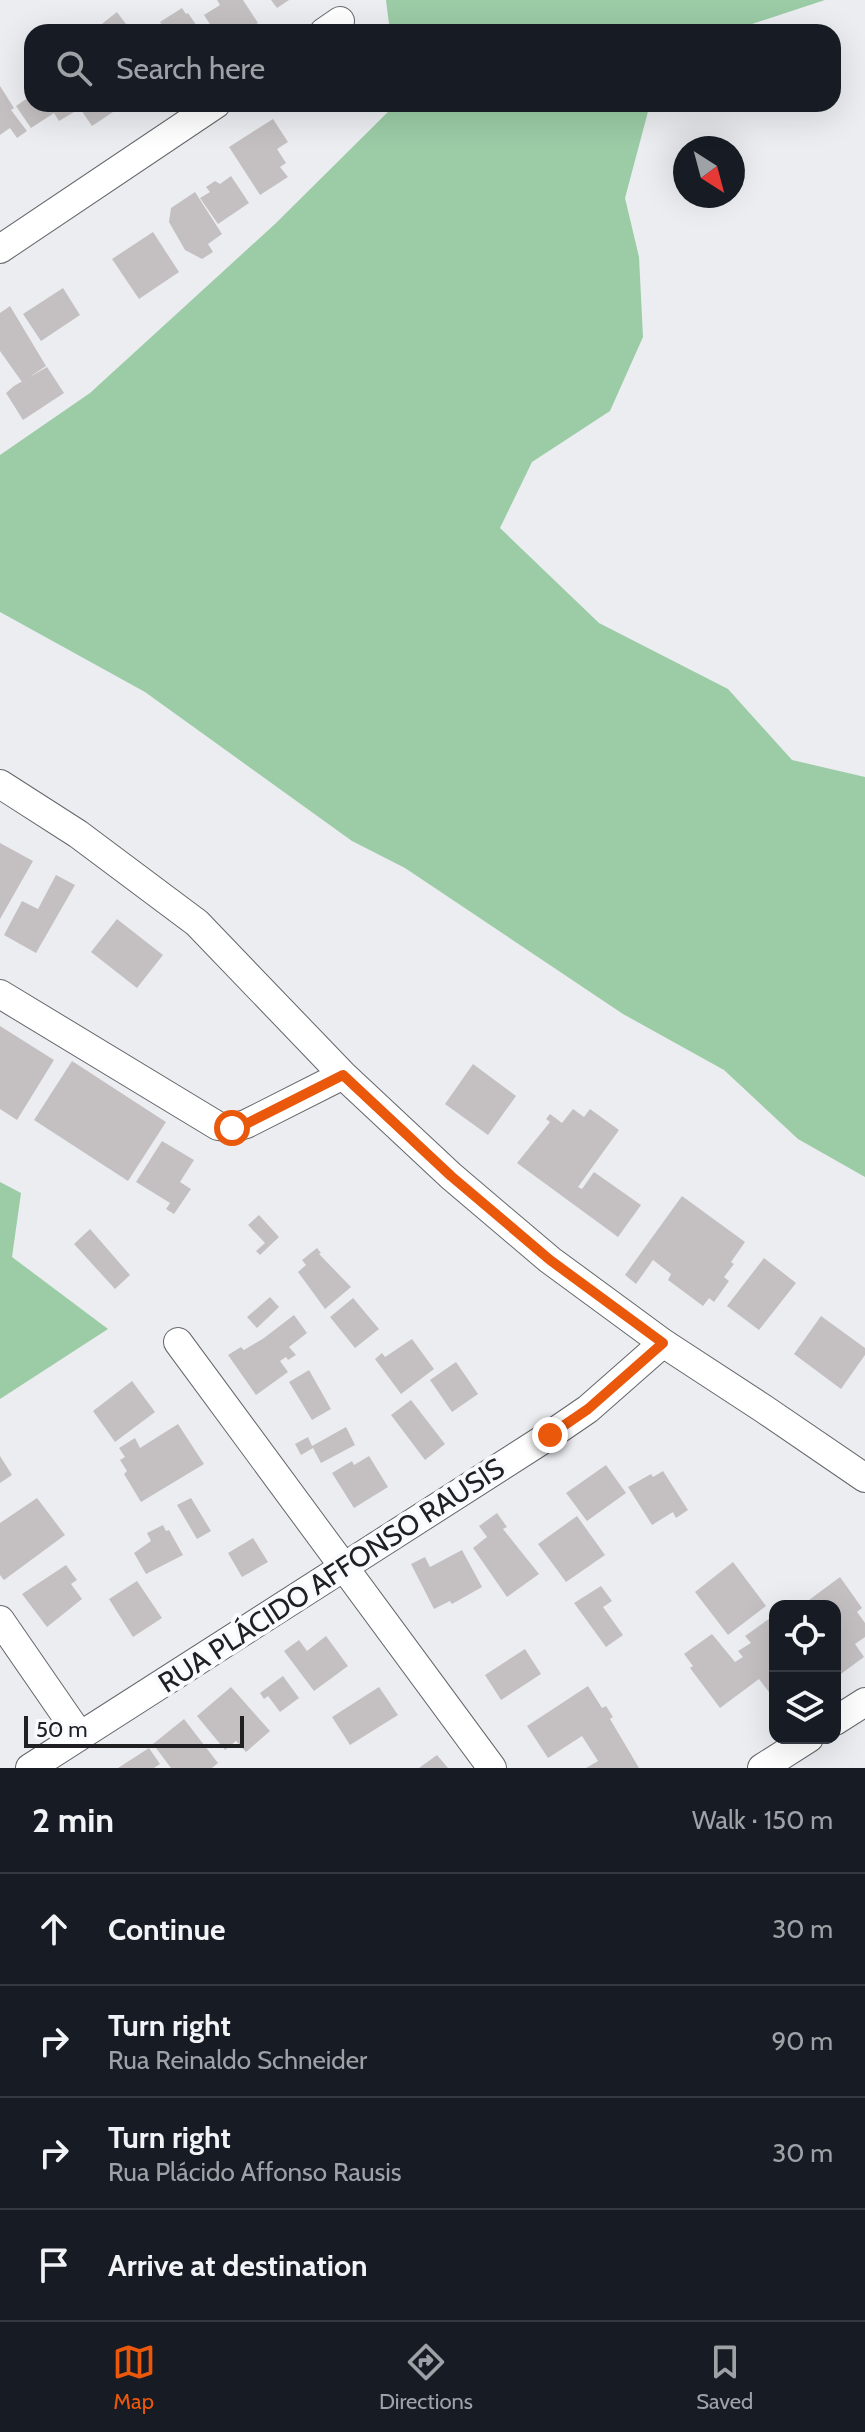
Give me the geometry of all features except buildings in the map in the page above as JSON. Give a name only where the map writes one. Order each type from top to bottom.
[{"type":"street","points":[[0,249],[204,112]]},
{"type":"street","points":[[0,784],[114,860],[197,923],[343,1075],[451,1176],[550,1260],[663,1343],[865,1478]]},
{"type":"street","points":[[0,994],[218,1126],[232,1128],[246,1124],[343,1075]]},
{"type":"street","points":[[178,1342],[492,1768]]},
{"type":"street","name":"RUA PLÁCIDO AFFONSO RAUSIS","points":[[30,1768],[588,1409],[663,1343]]},
{"type":"street","points":[[0,1620],[80,1736]]},
{"type":"street","points":[[841,1717],[865,1702]]},
{"type":"street","points":[[762,1768],[800,1744]]},
{"type":"green space","points":[[386,0],[825,0],[752,24],[389,24]]},
{"type":"green space","points":[[388,112],[648,112],[625,198],[639,257],[643,337],[610,411],[532,462],[500,528],[599,623],[728,689],[792,760],[865,777],[865,1177],[798,1139],[724,1070],[623,1014],[405,868],[352,841],[145,692],[0,612],[0,455],[90,393],[275,224]]},
{"type":"green space","points":[[0,1182],[21,1193],[12,1257],[108,1329],[0,1399]]},
{"type":"route","points":[[232,1128],[246,1124],[343,1075],[451,1176],[550,1260],[663,1343],[588,1409],[550,1435]]}]
